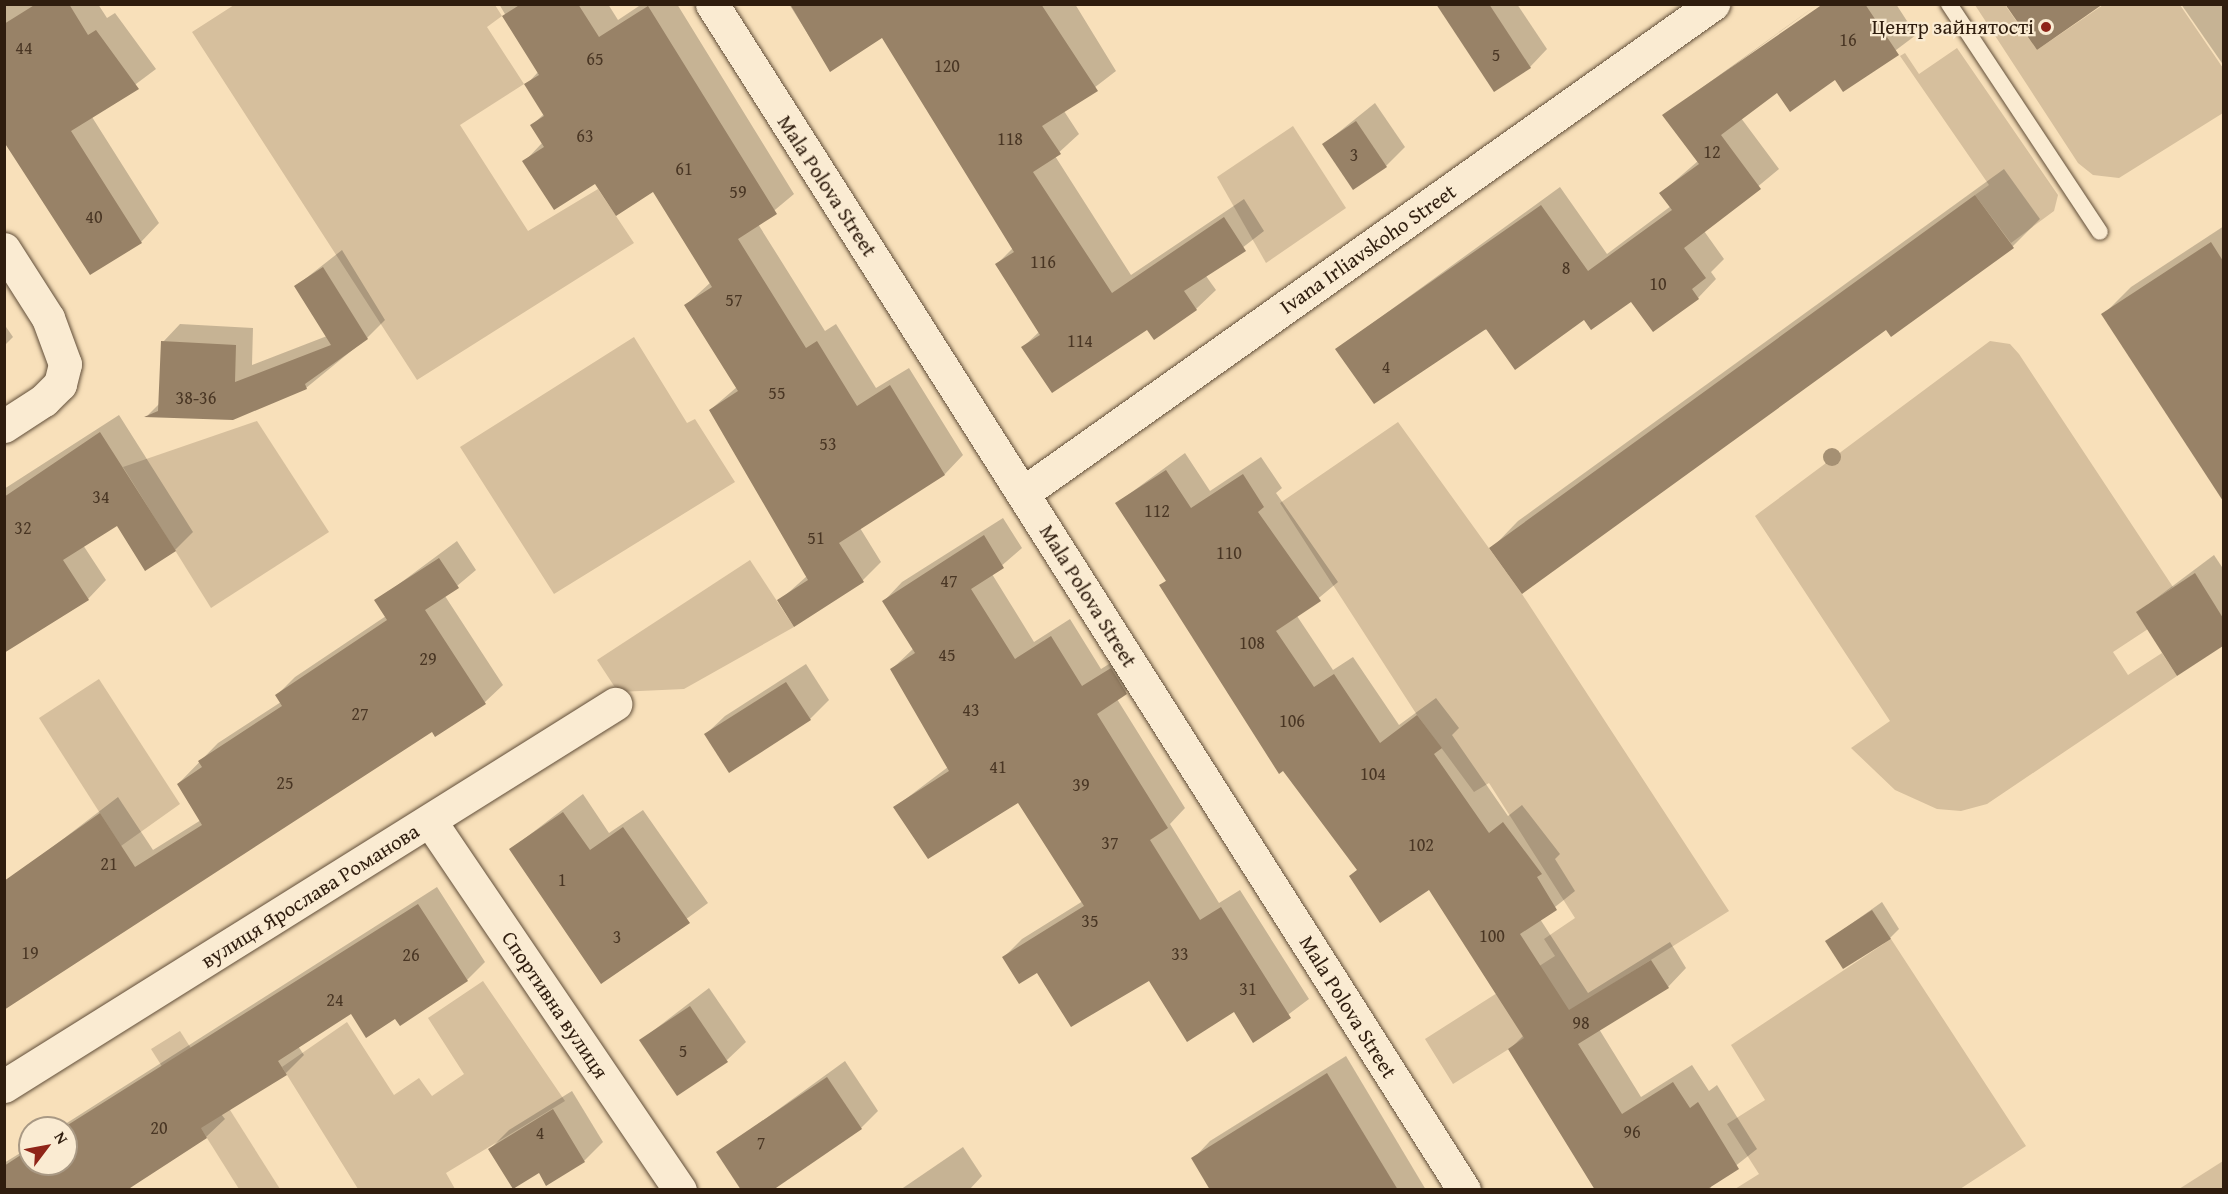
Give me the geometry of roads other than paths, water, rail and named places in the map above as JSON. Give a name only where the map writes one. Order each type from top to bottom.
[{"type":"street","name":"Mala Polova Street","points":[[711,4],[1464,1190]]},
{"type":"street","name":"Ivana Irliavskoho Street","points":[[1023,493],[1713,4]]},
{"type":"street","points":[[4,249],[48,318],[65,364],[60,384],[44,400],[4,426]]},
{"type":"street","name":"вулиця Ярослава Романова","points":[[4,1086],[615,704]]},
{"type":"street","name":"Спортивна вулиця","points":[[430,821],[680,1190]]},
{"type":"lane","points":[[1949,4],[2100,232]]},
{"type":"place","name":"Центр зайнятості","points":[[2046,27]]}]
